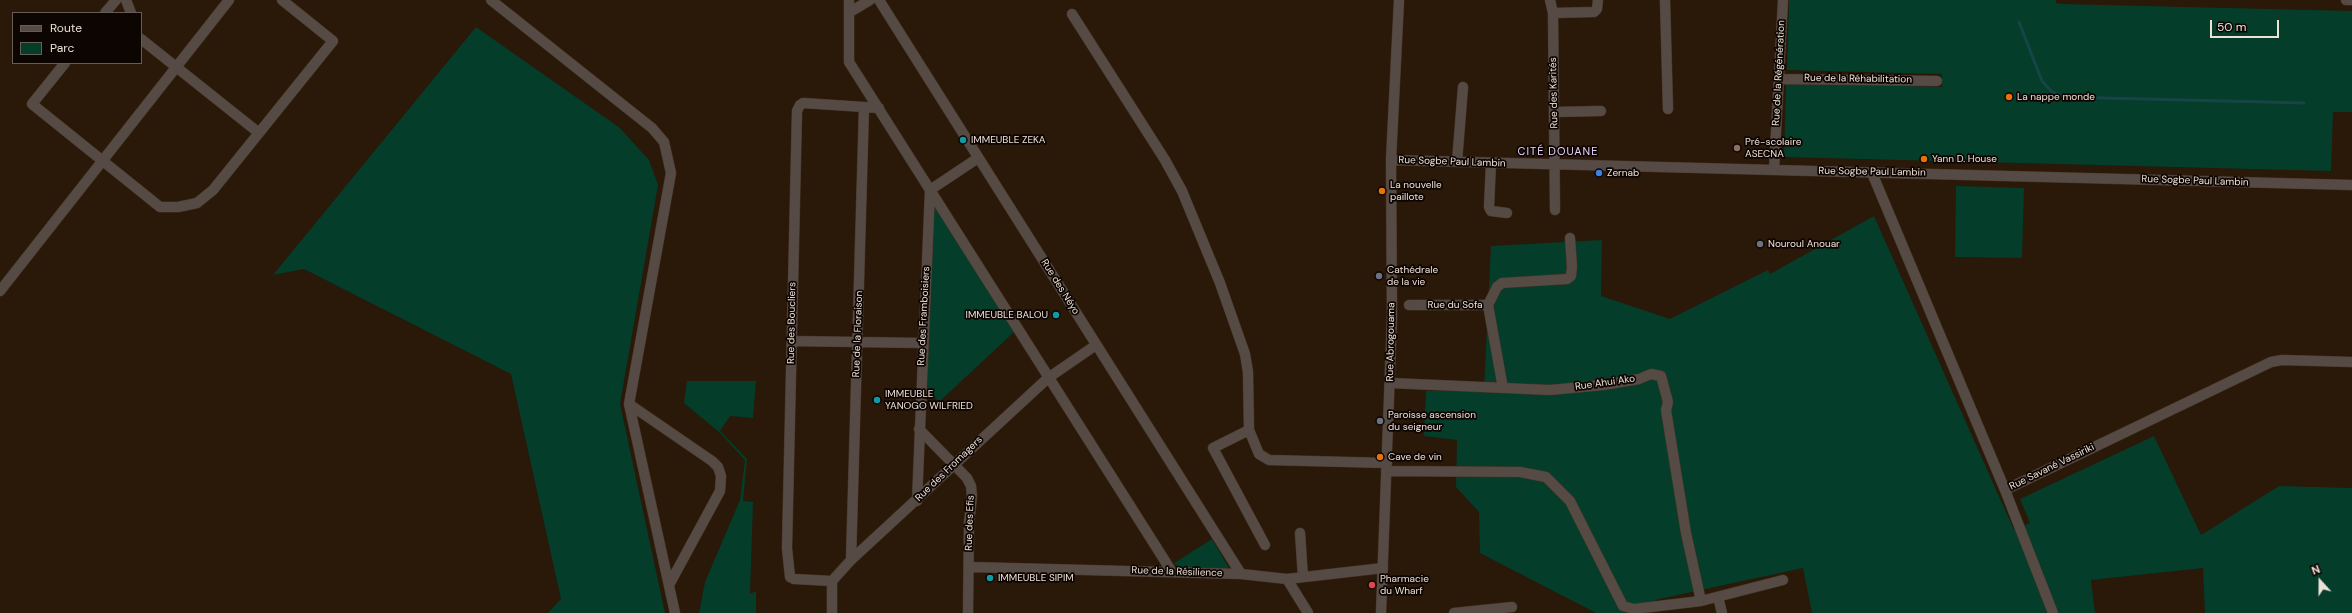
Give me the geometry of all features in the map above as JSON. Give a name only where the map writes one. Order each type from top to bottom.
[{"type":"street","points":[[107,12],[116,0]]},
{"type":"street","points":[[126,0],[131,12]]},
{"type":"street","points":[[0,291],[229,0]]},
{"type":"street","points":[[64,64],[32,104],[160,206],[178,207],[197,203],[213,190],[333,41],[282,0]]},
{"type":"street","points":[[491,0],[652,128],[664,142],[671,173],[628,404],[670,585],[675,613]]},
{"type":"street","points":[[849,0],[849,62],[1172,572]]},
{"type":"street","points":[[850,12],[870,0]]},
{"type":"street","name":"Rue des Néyo","points":[[879,0],[1241,574]]},
{"type":"street","name":"Rue Abrogouama","points":[[1381,613],[1390,383],[1391,160],[1399,0]]},
{"type":"street","name":"Rue des Karités","points":[[1550,0],[1553,13],[1556,166],[1555,210]]},
{"type":"street","points":[[1553,13],[1594,12],[1598,9],[1598,0]]},
{"type":"street","points":[[1665,0],[1668,109]]},
{"type":"street","name":"Rue de la Régénération","points":[[1774,170],[1783,0]]},
{"type":"street","points":[[2346,0],[2352,0]]},
{"type":"street","points":[[1072,14],[1165,160],[1182,191],[1220,283],[1245,354],[1248,372],[1249,430],[1259,454],[1269,460],[1387,467],[1520,472],[1546,478],[1570,501],[1623,606],[1634,609],[1701,601],[1783,580]]},
{"type":"street","points":[[142,40],[259,133]]},
{"type":"street","name":"Rue de la Réhabilitation","points":[[1779,79],[1938,81]]},
{"type":"street","points":[[1457,162],[1463,87]]},
{"type":"street","name":"Rue des Boucliers","points":[[832,581],[794,580],[789,573],[787,548],[798,111],[800,105],[803,103],[879,108]]},
{"type":"street","name":"Rue de la Floraison","points":[[851,560],[864,107]]},
{"type":"street","points":[[1554,112],[1600,111]]},
{"type":"street","points":[[930,190],[978,158]]},
{"type":"street","name":"Rue Sogbe Paul Lambin","points":[[1391,160],[1556,166],[1774,170],[2352,185]]},
{"type":"street","points":[[1491,163],[1489,207],[1491,211],[1507,214]]},
{"type":"street","name":"Rue Savané Vassiriki","points":[[1872,173],[2005,490],[2271,362],[2282,360],[2352,362]]},
{"type":"street","name":"Rue des Framboisiers","points":[[917,500],[922,343],[930,190]]},
{"type":"street","points":[[1488,305],[1497,287],[1502,282],[1568,279],[1571,276],[1572,267],[1570,238]]},
{"type":"street","name":"Rue du Sofa","points":[[1409,305],[1488,305],[1503,388]]},
{"type":"street","points":[[792,342],[922,343]]},
{"type":"street","name":"Rue des Fromagers","points":[[832,581],[851,560],[917,500],[953,464],[1048,378],[1096,345]]},
{"type":"street","name":"Rue Ahui Ako","points":[[1390,383],[1550,390],[1603,385],[1639,379],[1651,374],[1661,376],[1668,402],[1666,410],[1686,532],[1701,601]]},
{"type":"street","points":[[628,404],[712,461],[718,467],[721,476],[720,491],[670,585]]},
{"type":"street","name":"Rue des Efis","points":[[919,429],[967,478],[972,496],[969,523],[970,567],[968,613]]},
{"type":"street","points":[[1249,430],[1213,448],[1266,545]]},
{"type":"street","points":[[2005,490],[2053,613]]},
{"type":"street","points":[[1300,533],[1303,577]]},
{"type":"street","name":"Rue de la Résilience","points":[[970,567],[1241,574],[1286,579],[1383,568]]},
{"type":"street","points":[[1286,579],[1308,613]]},
{"type":"street","points":[[832,581],[832,613]]},
{"type":"street","points":[[1718,597],[1722,613]]},
{"type":"street","points":[[1453,613],[1512,607]]},
{"type":"green space","points":[[1789,0],[2056,0],[2056,3],[2062,4],[2352,11],[2352,112],[2333,112],[2331,171],[1784,157],[1786,83],[1942,87],[1942,74],[1787,70]]},
{"type":"green space","points":[[476,27],[620,128],[649,160],[658,185],[620,404],[665,613],[548,613],[561,599],[511,374],[304,269],[273,275]]},
{"type":"green space","points":[[1956,186],[2024,188],[2022,258],[1955,257]]},
{"type":"green space","points":[[931,199],[1014,332],[939,402],[926,388]]},
{"type":"green space","points":[[1874,216],[2014,530],[2030,523],[2020,499],[2154,436],[2201,535],[2279,486],[2352,488],[2352,613],[2205,613],[2203,568],[2091,580],[2095,613],[1812,613],[1803,568],[1659,599],[1624,613],[1596,613],[1480,553],[1479,512],[1456,487],[1457,440],[1424,436],[1426,391],[1484,388],[1491,246],[1602,240],[1601,296],[1670,319],[1768,270],[1770,274]]},
{"type":"green space","points":[[687,381],[756,381],[753,418],[730,416],[720,431],[747,459],[743,501],[753,502],[750,594],[756,591],[756,613],[699,613],[705,582],[740,500],[745,460],[719,432],[684,403]]},
{"type":"green space","points":[[1212,539],[1229,568],[1178,568],[1174,563]]},
{"type":"waterway","points":[[2019,22],[2042,81],[2052,92],[2065,97],[2304,103]]},
{"type":"place","name":"La nappe monde","points":[[2009,97]]},
{"type":"place","name":"IMMEUBLE ZEKA","points":[[963,140]]},
{"type":"place","name":"Pré-scolaire ASECNA","points":[[1737,148]]},
{"type":"place","name":"Yann D. House","points":[[1924,159]]},
{"type":"place","name":"Zernab","points":[[1599,173]]},
{"type":"place","name":"La nouvelle paillote","points":[[1382,191]]},
{"type":"place","name":"Nouroul Anouar","points":[[1760,244]]},
{"type":"place","name":"Cathédrale de la vie","points":[[1379,276]]},
{"type":"place","name":"IMMEUBLE BALOU","points":[[1056,315]]},
{"type":"place","name":"IMMEUBLE YANOGO WILFRIED","points":[[877,400]]},
{"type":"place","name":"Paroisse ascension du seigneur","points":[[1380,421]]},
{"type":"place","name":"Cave de vin","points":[[1380,457]]},
{"type":"place","name":"IMMEUBLE SIPIM","points":[[990,578]]},
{"type":"place","name":"Pharmacie du Wharf","points":[[1372,585]]},
{"type":"district","name":"CITÉ DOUANE","points":[[1558,152]]}]
